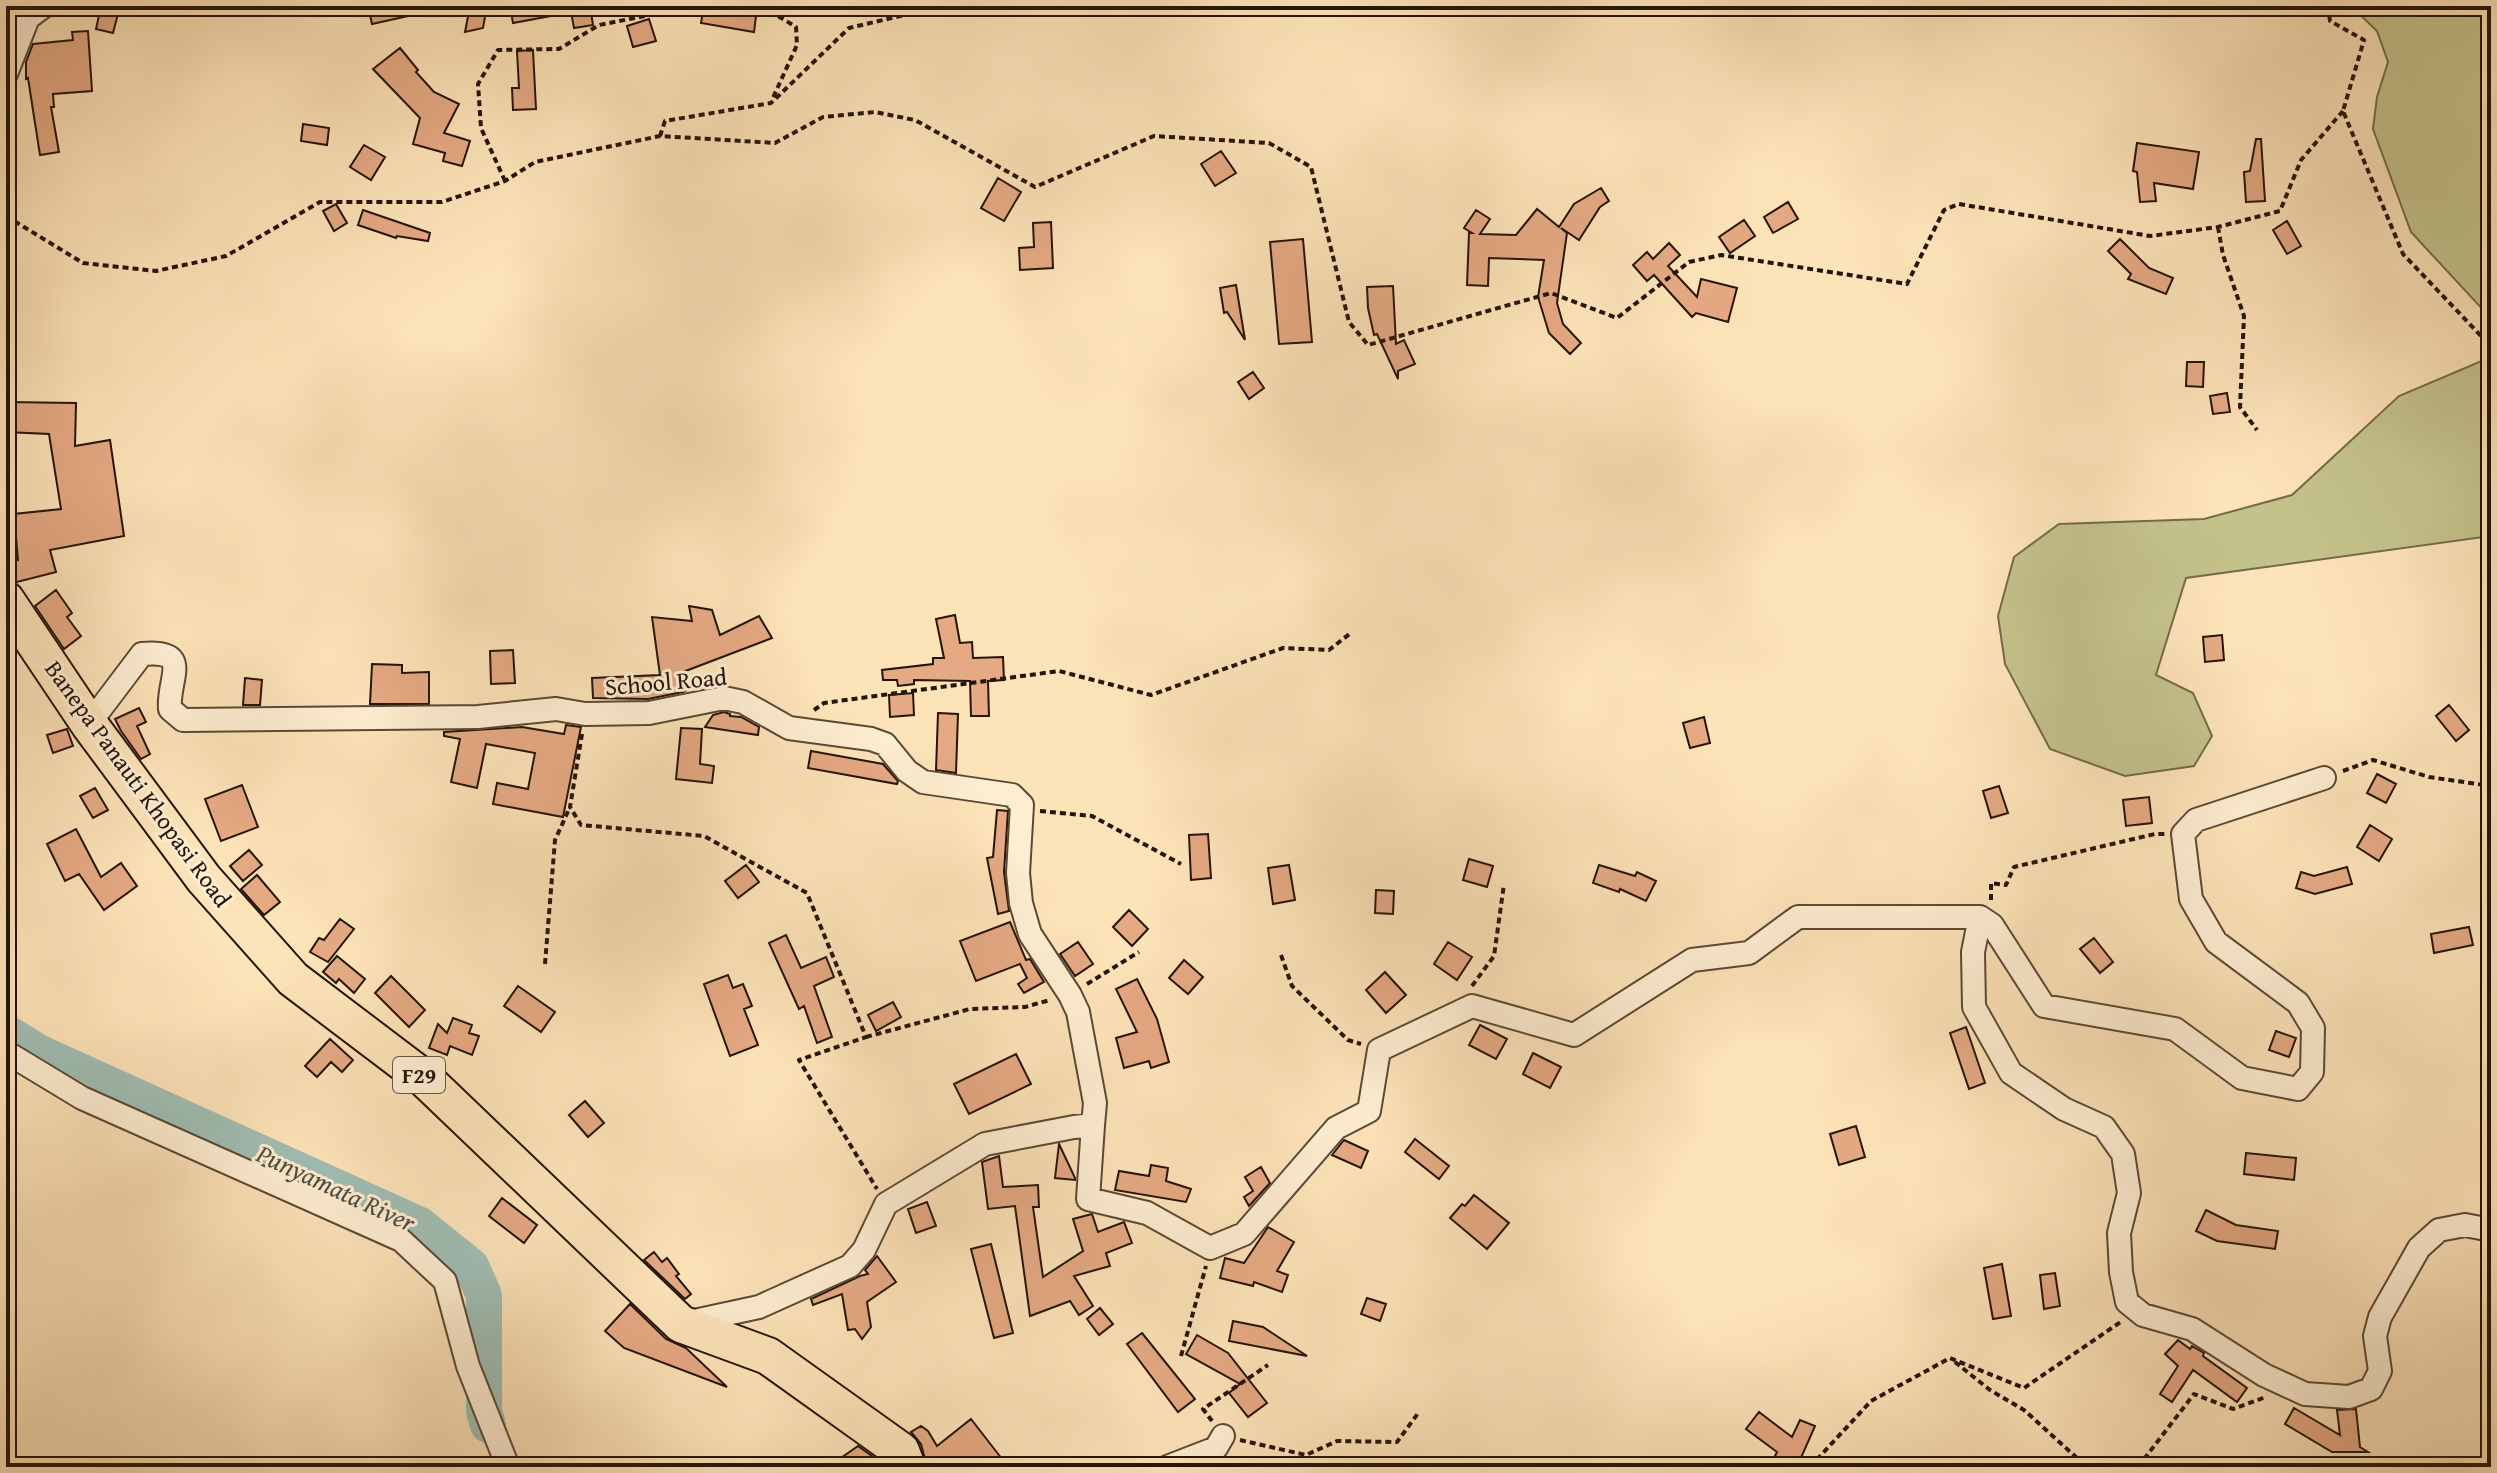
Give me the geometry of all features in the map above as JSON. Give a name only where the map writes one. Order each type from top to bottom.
[{"type":"main road","name":"Banepa Panauti Khopasi Road","points":[[6,600],[89,724],[204,879],[293,979],[425,1079],[681,1324],[768,1356],[901,1451],[907,1467]]},
{"type":"street","points":[[6,74],[28,18],[44,6]]},
{"type":"street","name":"School Road","points":[[89,724],[142,654],[157,653],[174,661],[176,669],[169,699],[170,709],[183,720],[478,717],[556,709],[585,714],[649,713],[724,698],[743,702],[789,728],[871,739],[885,744],[907,771],[923,782],[1012,795],[1022,805]]},
{"type":"street","points":[[1986,921],[2044,1006],[2175,1029],[2242,1078],[2298,1089],[2312,1072],[2313,1028],[2298,1003],[2216,942],[2191,899],[2183,834],[2196,820],[2324,778]]},
{"type":"street","points":[[1022,805],[1018,873],[1021,903],[1030,934],[1078,1012],[1095,1103],[1088,1199],[1147,1213],[1210,1248],[1244,1234],[1336,1128],[1369,1111],[1379,1050],[1472,1006],[1574,1035],[1692,960],[1749,953],[1798,917],[1986,921]]},
{"type":"street","points":[[1986,921],[1973,952],[1974,1007],[2011,1073],[2064,1109],[2104,1127],[2123,1154],[2129,1193],[2119,1233],[2121,1272],[2127,1302],[2143,1315],[2192,1329],[2264,1375],[2305,1394],[2349,1397],[2371,1389],[2380,1371],[2375,1336],[2380,1317],[2419,1248],[2439,1230],[2465,1225],[2491,1230]]},
{"type":"street","points":[[6,1052],[82,1098],[401,1240],[445,1281],[468,1366],[508,1467]]},
{"type":"street","points":[[681,1324],[759,1307],[850,1266],[864,1250],[886,1204],[985,1144],[1093,1125]]},
{"type":"street","points":[[1167,1467],[1216,1448],[1223,1436]]},
{"type":"path","points":[[660,136],[665,121],[771,103],[849,28],[934,6]]},
{"type":"path","points":[[6,216],[83,263],[156,271],[226,256],[320,202],[442,202],[505,181],[535,162],[660,136],[775,143],[823,117],[875,112],[915,120],[1035,187],[1154,136],[1269,143],[1311,167],[1349,322],[1368,345],[1551,293],[1617,318],[1689,262],[1721,255],[1907,284],[1944,210],[1959,204],[2150,236],[2218,227],[2280,211],[2301,160],[2343,111],[2364,40],[2330,21],[2328,6]]},
{"type":"path","points":[[505,181],[481,128],[478,84],[498,50],[559,49],[599,25],[676,10]]},
{"type":"path","points":[[749,10],[778,16],[796,27],[797,45],[771,103]]},
{"type":"path","points":[[2343,111],[2403,254],[2481,336],[2491,341]]},
{"type":"path","points":[[2218,227],[2223,255],[2244,316],[2240,407],[2257,430]]},
{"type":"path","points":[[789,728],[824,703],[1059,671],[1151,695],[1283,648],[1329,650],[1352,632]]},
{"type":"path","points":[[545,964],[555,840],[570,807],[585,714]]},
{"type":"path","points":[[2324,778],[2373,760],[2429,777],[2491,786]]},
{"type":"path","points":[[1022,805],[1043,812],[1092,816],[1181,864]]},
{"type":"path","points":[[570,807],[581,825],[704,836],[807,893],[866,1037]]},
{"type":"path","points":[[1986,921],[1991,883],[2006,885],[2014,867],[2155,834],[2183,834]]},
{"type":"path","points":[[1472,1006],[1467,992],[1494,956],[1504,884]]},
{"type":"path","points":[[886,1204],[799,1060],[866,1037],[970,1009],[1025,1007],[1070,995],[1139,952]]},
{"type":"path","points":[[1281,955],[1292,986],[1348,1040],[1379,1050]]},
{"type":"path","points":[[1181,1356],[1210,1248]]},
{"type":"path","points":[[1950,1358],[2024,1388],[2136,1310]]},
{"type":"path","points":[[1810,1467],[1871,1401],[1950,1358]]},
{"type":"path","points":[[1950,1358],[1990,1390],[2024,1410],[2087,1467]]},
{"type":"path","points":[[1268,1365],[1203,1409],[1223,1436],[1306,1455],[1337,1441],[1397,1442],[1419,1412]]},
{"type":"path","points":[[2138,1467],[2194,1394],[2233,1409],[2270,1396],[2284,1384]]},
{"type":"shaded area","points":[[2351,6],[2491,6],[2491,314],[2485,312],[2411,232],[2373,129],[2377,97],[2388,62],[2377,31]]},
{"type":"shaded area","points":[[2491,357],[2491,536],[2186,578],[2156,675],[2193,693],[2212,736],[2194,766],[2125,776],[2050,749],[2005,664],[1998,616],[2014,557],[2059,524],[2204,519],[2292,495],[2399,396]]},
{"type":"building","points":[[101,6],[120,6],[113,33],[96,29]]},
{"type":"building","points":[[368,6],[422,6],[422,13],[372,24]]},
{"type":"building","points":[[470,6],[487,6],[483,28],[465,32]]},
{"type":"building","points":[[510,6],[561,6],[562,14],[513,23]]},
{"type":"building","points":[[570,6],[590,6],[593,25],[574,28]]},
{"type":"building","points":[[704,6],[735,6],[733,13],[756,16],[754,32],[701,23]]},
{"type":"building","points":[[649,19],[656,41],[633,47],[627,26]]},
{"type":"building","points":[[88,31],[92,91],[53,94],[54,107],[51,107],[59,152],[40,155],[26,79],[26,62],[33,44],[73,40],[72,32]]},
{"type":"building","points":[[400,48],[434,92],[459,104],[444,133],[470,141],[462,166],[443,161],[445,153],[413,144],[420,118],[373,69]]},
{"type":"building","points":[[533,50],[536,109],[513,110],[512,88],[519,88],[517,51]]},
{"type":"building","points":[[303,124],[329,128],[327,145],[301,141]]},
{"type":"building","points":[[2256,139],[2261,139],[2265,201],[2246,202],[2244,172],[2250,171]]},
{"type":"building","points":[[2137,143],[2199,152],[2193,189],[2154,183],[2156,201],[2140,202],[2137,172],[2133,171]]},
{"type":"building","points":[[364,145],[385,157],[371,180],[350,167]]},
{"type":"building","points":[[1221,151],[1236,173],[1215,186],[1201,164]]},
{"type":"building","points":[[998,178],[1021,192],[1004,221],[981,208]]},
{"type":"building","points":[[1601,188],[1609,201],[1600,207],[1579,240],[1561,228],[1567,233],[1557,303],[1563,324],[1581,343],[1570,354],[1549,333],[1538,297],[1544,260],[1489,258],[1488,286],[1467,285],[1469,233],[1472,233],[1464,228],[1476,210],[1490,219],[1480,234],[1516,235],[1537,209],[1559,227],[1574,204]]},
{"type":"building","points":[[1788,202],[1798,219],[1773,233],[1764,217]]},
{"type":"building","points":[[336,204],[347,223],[334,231],[323,211]]},
{"type":"building","points":[[363,210],[430,233],[428,241],[396,238],[358,225]]},
{"type":"building","points":[[1744,220],[1755,236],[1730,253],[1719,237]]},
{"type":"building","points":[[2287,221],[2301,246],[2287,254],[2273,230]]},
{"type":"building","points":[[1051,222],[1053,268],[1020,270],[1019,248],[1034,247],[1033,223]]},
{"type":"building","points":[[1303,239],[1312,342],[1279,344],[1270,242]]},
{"type":"building","points":[[2120,239],[2149,268],[2173,278],[2166,294],[2128,279],[2131,274],[2108,251]]},
{"type":"building","points":[[1669,243],[1680,255],[1668,266],[1697,297],[1701,279],[1737,288],[1728,322],[1696,313],[1692,317],[1654,275],[1647,281],[1633,265],[1647,252],[1653,259]]},
{"type":"building","points":[[1236,285],[1245,340],[1227,312],[1224,313],[1220,288]]},
{"type":"building","points":[[1393,286],[1396,344],[1404,340],[1415,364],[1398,371],[1398,379],[1377,334],[1374,335],[1368,308],[1367,287]]},
{"type":"building","points":[[2187,362],[2204,362],[2203,387],[2186,386]]},
{"type":"building","points":[[1253,372],[1264,388],[1249,399],[1238,382]]},
{"type":"building","points":[[2227,393],[2230,412],[2213,414],[2210,396]]},
{"type":"building","points":[[6,402],[76,403],[75,446],[110,440],[124,536],[50,550],[56,572],[17,582],[12,580],[8,563],[18,560],[14,514],[61,509],[49,434],[6,432]]},
{"type":"building","points":[[56,590],[72,613],[67,617],[81,636],[64,649],[35,606]]},
{"type":"building","points":[[689,606],[712,610],[720,635],[759,616],[772,638],[683,672],[687,690],[683,692],[648,699],[593,698],[592,678],[660,675],[652,617],[692,621]]},
{"type":"building","points":[[955,615],[960,643],[972,642],[973,658],[1003,657],[1004,680],[988,681],[989,716],[971,716],[970,681],[914,680],[914,684],[898,686],[897,680],[883,680],[882,670],[933,664],[933,658],[944,658],[936,619]]},
{"type":"building","points":[[2222,635],[2224,660],[2205,662],[2203,637]]},
{"type":"building","points":[[513,650],[515,683],[491,684],[490,651]]},
{"type":"building","points":[[372,664],[402,665],[402,673],[429,672],[429,704],[370,704]]},
{"type":"building","points":[[245,678],[262,680],[260,705],[243,705]]},
{"type":"building","points":[[913,693],[914,715],[890,717],[889,695]]},
{"type":"building","points":[[2449,705],[2469,730],[2456,741],[2436,716]]},
{"type":"building","points":[[139,708],[146,722],[137,726],[150,754],[141,759],[115,719]]},
{"type":"building","points":[[724,712],[759,727],[758,735],[705,727],[713,715]]},
{"type":"building","points":[[938,713],[958,714],[956,773],[936,770]]},
{"type":"building","points":[[1704,717],[1710,743],[1690,748],[1683,723]]},
{"type":"building","points":[[566,725],[581,727],[563,817],[493,804],[497,783],[528,789],[535,753],[486,744],[477,788],[451,782],[460,739],[444,736],[444,732],[522,727],[564,734]]},
{"type":"building","points":[[681,728],[702,729],[700,764],[714,766],[712,783],[676,779]]},
{"type":"building","points":[[67,729],[73,746],[53,753],[47,735]]},
{"type":"building","points":[[811,751],[883,764],[898,781],[897,784],[808,768]]},
{"type":"building","points":[[2377,774],[2396,784],[2386,803],[2367,793]]},
{"type":"building","points":[[242,785],[258,827],[221,841],[205,799]]},
{"type":"building","points":[[1999,786],[2008,813],[1991,818],[1983,791]]},
{"type":"building","points":[[95,788],[108,810],[93,818],[80,796]]},
{"type":"building","points":[[2149,797],[2152,823],[2126,826],[2123,800]]},
{"type":"building","points":[[997,810],[1008,811],[1004,872],[1009,911],[998,914],[987,858],[993,857]]},
{"type":"building","points":[[2370,825],[2392,839],[2379,861],[2357,847]]},
{"type":"building","points":[[76,829],[101,877],[121,863],[137,886],[104,910],[79,874],[65,881],[47,844]]},
{"type":"building","points":[[1208,834],[1211,878],[1191,880],[1189,835]]},
{"type":"building","points":[[249,850],[262,865],[243,881],[230,866]]},
{"type":"building","points":[[1469,859],[1493,866],[1487,887],[1463,880]]},
{"type":"building","points":[[746,865],[759,882],[738,898],[725,881]]},
{"type":"building","points":[[1289,865],[1295,900],[1273,904],[1268,868]]},
{"type":"building","points":[[1599,865],[1635,876],[1637,872],[1656,881],[1646,901],[1620,889],[1619,892],[1593,883]]},
{"type":"building","points":[[2347,867],[2352,884],[2315,894],[2296,888],[2301,872],[2314,876]]},
{"type":"building","points":[[257,875],[280,902],[264,915],[241,889]]},
{"type":"building","points":[[1376,890],[1394,891],[1393,914],[1375,913]]},
{"type":"building","points":[[1129,910],[1148,929],[1132,946],[1113,927]]},
{"type":"building","points":[[340,919],[354,929],[328,962],[310,952],[319,938],[324,940]]},
{"type":"building","points":[[1010,922],[1026,960],[1030,959],[1044,982],[1024,993],[1018,984],[1027,978],[1020,964],[976,981],[960,941]]},
{"type":"building","points":[[2469,927],[2473,945],[2434,953],[2431,934]]},
{"type":"building","points":[[786,935],[801,968],[826,957],[834,977],[814,986],[832,1037],[817,1043],[804,1006],[799,1009],[769,943]]},
{"type":"building","points":[[2094,938],[2113,962],[2100,973],[2080,949]]},
{"type":"building","points":[[1078,942],[1093,964],[1075,976],[1060,954]]},
{"type":"building","points":[[1448,942],[1472,957],[1457,980],[1434,964]]},
{"type":"building","points":[[337,956],[365,979],[354,993],[339,979],[336,983],[323,972]]},
{"type":"building","points":[[1184,960],[1203,977],[1188,994],[1169,978]]},
{"type":"building","points":[[1385,972],[1406,995],[1386,1013],[1366,990]]},
{"type":"building","points":[[728,975],[733,988],[743,984],[752,1006],[744,1009],[758,1045],[730,1056],[704,984]]},
{"type":"building","points":[[391,976],[425,1010],[409,1027],[375,993]]},
{"type":"building","points":[[1137,979],[1157,1019],[1169,1062],[1151,1068],[1149,1061],[1124,1068],[1116,1038],[1137,1032],[1116,989]]},
{"type":"building","points":[[518,986],[555,1012],[541,1032],[504,1006]]},
{"type":"building","points":[[893,1002],[901,1017],[876,1031],[868,1015]]},
{"type":"building","points":[[453,1018],[472,1025],[469,1033],[479,1036],[472,1055],[450,1046],[447,1055],[429,1048],[438,1024],[447,1033]]},
{"type":"building","points":[[1480,1025],[1507,1039],[1496,1059],[1469,1045]]},
{"type":"building","points":[[1966,1027],[1985,1083],[1969,1089],[1950,1033]]},
{"type":"building","points":[[2276,1031],[2296,1038],[2289,1057],[2269,1050]]},
{"type":"building","points":[[330,1039],[353,1060],[342,1072],[331,1062],[317,1077],[305,1066]]},
{"type":"building","points":[[1533,1053],[1561,1067],[1550,1088],[1523,1074]]},
{"type":"building","points":[[1016,1054],[1031,1084],[969,1114],[954,1084]]},
{"type":"building","points":[[585,1101],[604,1123],[588,1137],[569,1115]]},
{"type":"building","points":[[1856,1126],[1865,1157],[1839,1165],[1830,1134]]},
{"type":"building","points":[[1415,1139],[1449,1166],[1439,1179],[1405,1152]]},
{"type":"building","points":[[1344,1140],[1368,1151],[1361,1168],[1332,1155]]},
{"type":"building","points":[[1059,1144],[1075,1178],[1075,1180],[1055,1178]]},
{"type":"building","points":[[2246,1153],[2296,1158],[2294,1180],[2244,1174]]},
{"type":"building","points":[[999,1156],[1003,1187],[1038,1185],[1039,1207],[1033,1207],[1043,1277],[1083,1251],[1073,1219],[1092,1214],[1098,1232],[1124,1222],[1132,1243],[1106,1253],[1110,1266],[1074,1276],[1093,1306],[1079,1315],[1070,1301],[1030,1316],[1015,1206],[988,1209],[982,1162]]},
{"type":"building","points":[[1151,1165],[1168,1168],[1166,1181],[1191,1189],[1186,1202],[1115,1190],[1119,1171],[1149,1176]]},
{"type":"building","points":[[1261,1167],[1270,1183],[1249,1206],[1244,1197],[1253,1191],[1245,1177]]},
{"type":"building","points":[[1474,1195],[1509,1223],[1487,1249],[1450,1218]]},
{"type":"building","points":[[502,1198],[537,1225],[524,1243],[489,1216]]},
{"type":"building","points":[[927,1202],[936,1226],[916,1233],[908,1209]]},
{"type":"building","points":[[2206,1210],[2236,1225],[2278,1231],[2275,1249],[2217,1241],[2196,1231]]},
{"type":"building","points":[[1268,1227],[1294,1242],[1277,1271],[1288,1275],[1282,1292],[1254,1282],[1253,1286],[1220,1278],[1225,1258],[1244,1263]]},
{"type":"building","points":[[991,1244],[1013,1333],[994,1338],[971,1249]]},
{"type":"building","points":[[654,1252],[662,1262],[667,1258],[679,1274],[676,1276],[691,1294],[685,1299],[644,1260]]},
{"type":"building","points":[[877,1256],[896,1282],[867,1302],[871,1327],[862,1339],[855,1329],[848,1330],[842,1294],[813,1305],[811,1299],[868,1274],[865,1270]]},
{"type":"building","points":[[2002,1264],[2011,1316],[1993,1319],[1984,1268]]},
{"type":"building","points":[[2055,1273],[2060,1306],[2044,1309],[2040,1275]]},
{"type":"building","points":[[1367,1298],[1386,1304],[1380,1321],[1361,1314]]},
{"type":"building","points":[[630,1304],[666,1339],[686,1348],[727,1387],[624,1348],[605,1331]]},
{"type":"building","points":[[1100,1308],[1113,1324],[1099,1335],[1087,1319]]},
{"type":"building","points":[[1233,1321],[1263,1327],[1307,1356],[1229,1341]]},
{"type":"building","points":[[1142,1333],[1195,1399],[1178,1412],[1127,1344]]},
{"type":"building","points":[[1197,1335],[1228,1353],[1267,1403],[1248,1417],[1229,1393],[1240,1384],[1186,1354]]},
{"type":"building","points":[[2178,1340],[2190,1349],[2192,1346],[2204,1353],[2203,1356],[2247,1388],[2237,1402],[2193,1370],[2172,1402],[2160,1394],[2178,1366],[2165,1354]]},
{"type":"building","points":[[2294,1408],[2340,1435],[2337,1410],[2356,1409],[2360,1447],[2368,1452],[2332,1452],[2285,1424]]},
{"type":"building","points":[[1759,1412],[1792,1437],[1800,1420],[1815,1426],[1797,1467],[1774,1458],[1777,1452],[1746,1429]]},
{"type":"building","points":[[971,1419],[1002,1459],[992,1467],[927,1467],[921,1444],[911,1432],[921,1426],[937,1446]]},
{"type":"building","points":[[858,1446],[876,1459],[865,1467],[848,1467],[841,1458]]},
{"type":"waterway","name":"Punyamata River","points":[[6,1032],[40,1053],[420,1225],[471,1266],[484,1295],[484,1411],[488,1425]]}]
